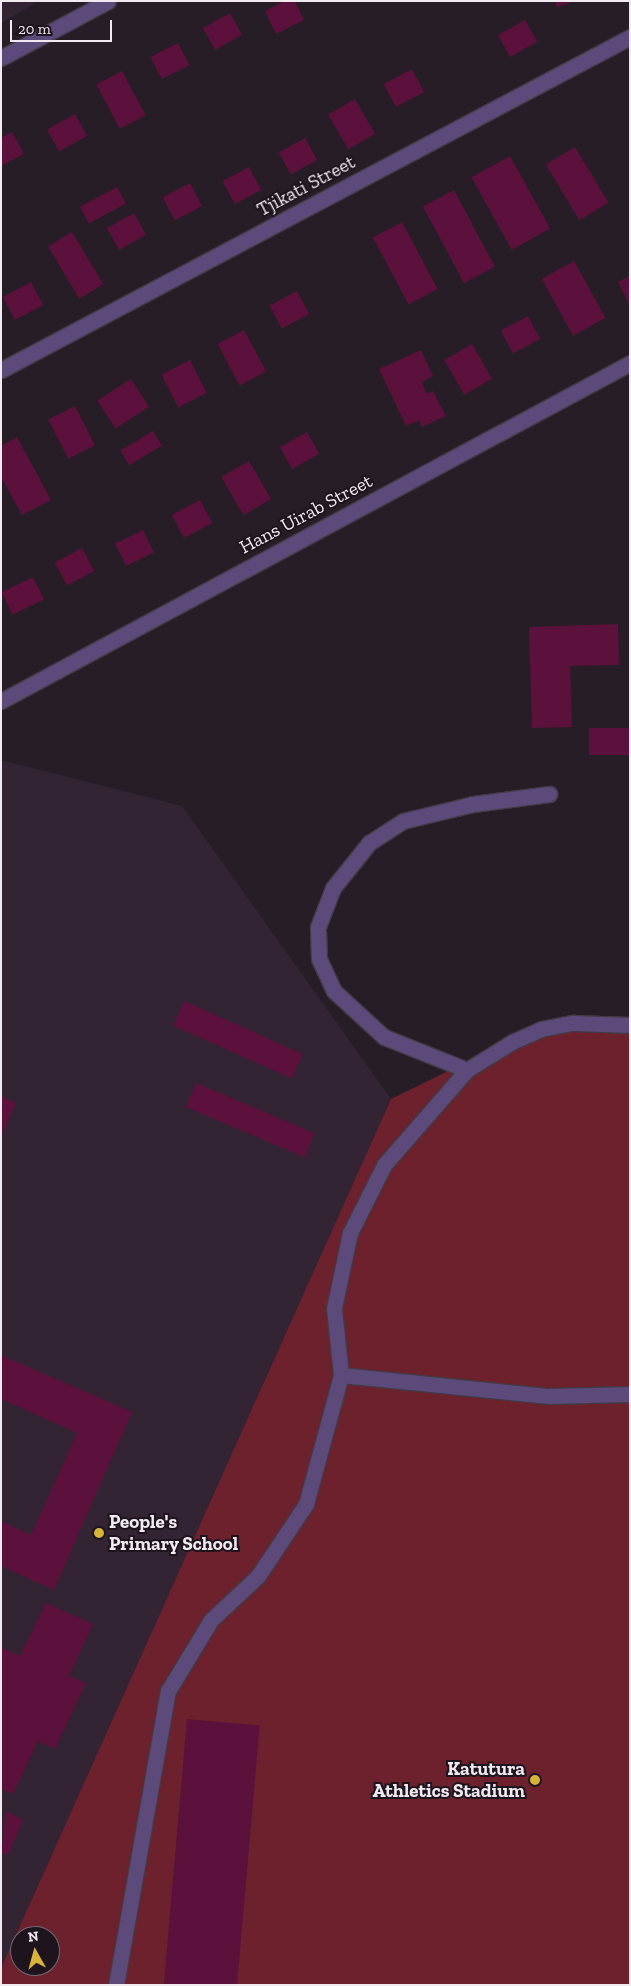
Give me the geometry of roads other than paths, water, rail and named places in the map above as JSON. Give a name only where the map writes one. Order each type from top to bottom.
[{"type":"street","points":[[1,58],[108,1]]},
{"type":"street","name":"Tjikati Street","points":[[1,370],[630,37]]},
{"type":"street","name":"Hans Uirab Street","points":[[1,701],[630,363]]},
{"type":"street","points":[[467,1070],[384,1037],[334,991],[319,959],[318,926],[333,888],[369,843],[403,821],[473,804],[549,794]]},
{"type":"street","points":[[116,1985],[168,1691],[211,1620],[258,1576],[306,1504],[341,1374],[334,1308],[350,1233],[384,1165],[467,1070],[541,1030],[573,1023],[630,1025]]},
{"type":"street","points":[[341,1374],[549,1396],[630,1394]]},
{"type":"place","name":"People's Primary School","points":[[99,1533]]},
{"type":"place","name":"Katutura Athletics Stadium","points":[[535,1780]]}]
